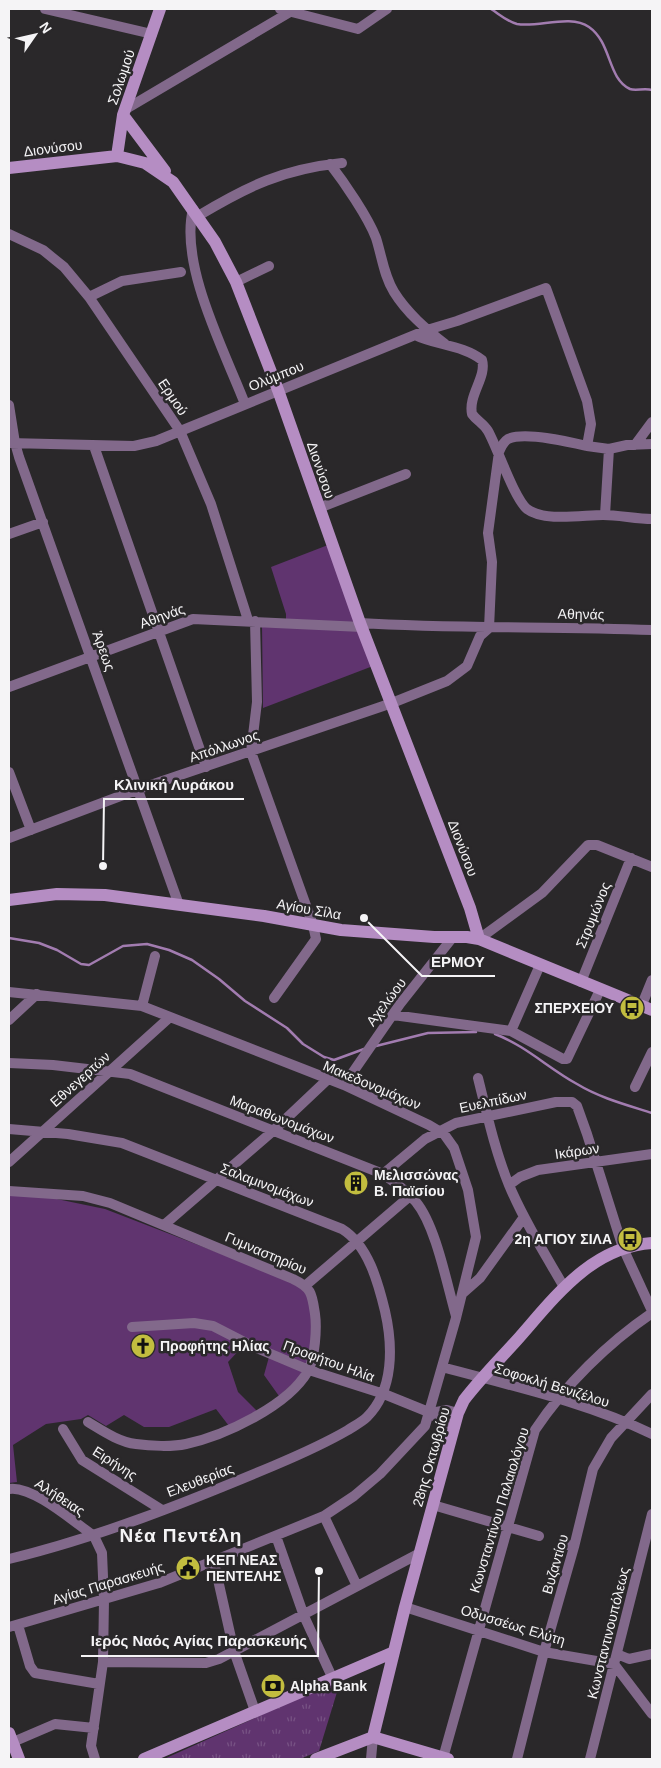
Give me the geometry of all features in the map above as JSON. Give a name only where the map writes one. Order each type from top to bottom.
[{"type":"street","points":[[46,9],[152,34]]},
{"type":"street","name":"Σολωμού","points":[[117,156],[125,112],[160,9]]},
{"type":"street","points":[[173,182],[125,112],[285,10],[358,29],[387,9]]},
{"type":"street","name":"Διονύσου","points":[[9,168],[117,156],[145,163],[173,182],[224,256],[278,390],[361,625],[470,908],[479,940]]},
{"type":"street","points":[[246,404],[205,303],[195,270],[190,231],[196,213],[273,176],[302,168],[342,163]]},
{"type":"street","points":[[330,164],[341,178],[371,228],[394,293],[427,330],[448,346]]},
{"type":"street","name":"Ερμού","points":[[9,234],[44,250],[53,257],[89,297],[180,431],[211,504],[251,621],[257,702],[251,752]]},
{"type":"street","points":[[236,282],[270,266]]},
{"type":"street","points":[[89,297],[122,281],[181,272]]},
{"type":"street","name":"Ολύμπου","points":[[12,443],[134,446],[156,441],[414,334],[457,321],[546,288],[587,400],[591,424],[587,446]]},
{"type":"street","points":[[414,334],[427,341],[448,346],[482,360],[483,368],[470,409],[475,419],[484,425],[499,452],[521,502],[528,509],[539,514],[568,517],[605,515],[652,519]]},
{"type":"street","name":"Άρεως","points":[[9,405],[12,443],[43,522],[180,905]]},
{"type":"street","points":[[635,444],[652,422]]},
{"type":"street","points":[[489,628],[492,558],[488,533],[499,452],[502,444],[510,438],[543,437],[609,449],[635,444],[652,444]]},
{"type":"street","points":[[94,446],[206,767]]},
{"type":"street","points":[[605,515],[609,449]]},
{"type":"street","points":[[319,508],[406,474]]},
{"type":"street","points":[[9,534],[43,522]]},
{"type":"street","name":"Αθηνάς","points":[[9,687],[159,631],[200,618],[429,628],[603,628],[652,630]]},
{"type":"street","name":"Απόλλωνος","points":[[9,838],[139,789],[392,703],[447,681],[459,674],[471,662],[480,636],[489,628]]},
{"type":"street","points":[[251,752],[316,938],[313,945],[274,998]]},
{"type":"street","points":[[9,772],[30,830]]},
{"type":"street","points":[[479,940],[551,885],[588,845],[597,845],[652,867]]},
{"type":"street","name":"Στρυμώνος","points":[[581,982],[631,858]]},
{"type":"street","name":"Αγίου Σίλα","points":[[9,900],[57,894],[89,894],[385,934],[479,940],[647,1008]]},
{"type":"street","name":"Αχελώου","points":[[344,1085],[381,1031],[453,937]]},
{"type":"street","points":[[142,1006],[155,956]]},
{"type":"street","points":[[511,1031],[540,965]]},
{"type":"street","points":[[647,1008],[652,980]]},
{"type":"street","points":[[393,1015],[511,1031],[563,1059],[567,1059],[600,990]]},
{"type":"street","name":"Μακεδονομάχων","points":[[9,992],[142,1006],[326,1080],[344,1085],[438,1130],[450,1140],[468,1190],[475,1222],[476,1237],[431,1413]]},
{"type":"street","points":[[9,1020],[37,994]]},
{"type":"street","name":"Εθνεγερτών","points":[[9,1162],[170,1017]]},
{"type":"street","points":[[635,1087],[652,1052]]},
{"type":"street","name":"Μαραθωνομάχων","points":[[9,1062],[110,1070],[130,1074],[383,1174],[417,1204],[430,1229],[456,1318]]},
{"type":"street","points":[[478,1078],[487,1115],[509,1185],[524,1217],[564,1287]]},
{"type":"street","points":[[164,1225],[273,1131],[326,1080]]},
{"type":"street","name":"Ευελπίδων","points":[[383,1174],[411,1149],[438,1130],[487,1115],[566,1100],[577,1106],[597,1162]]},
{"type":"street","name":"Σαλαμινομάχων","points":[[9,1129],[93,1137],[122,1144],[342,1229],[358,1242],[374,1274],[391,1338],[384,1394]]},
{"type":"street","name":"Ικάρων","points":[[509,1185],[520,1177],[538,1170],[652,1154]]},
{"type":"street","points":[[597,1162],[623,1248],[652,1312]]},
{"type":"street","name":"Γυμναστηρίου","points":[[9,1191],[57,1193],[90,1198],[164,1225],[306,1285],[311,1293],[316,1332],[308,1370]]},
{"type":"street","points":[[306,1285],[410,1196]]},
{"type":"street","points":[[463,1293],[480,1278],[524,1217]]},
{"type":"street","name":"28ης Οκτωβρίου","points":[[373,1737],[405,1606],[458,1413],[464,1400],[564,1287],[596,1260],[623,1248],[652,1242]]},
{"type":"street","name":"Κωνσταντίνου Παλαιολόγου","points":[[445,1759],[506,1527],[535,1430],[558,1399],[622,1334],[652,1312]]},
{"type":"street","name":"Προφήτου Ηλία","points":[[132,1327],[194,1324],[213,1326],[252,1346],[308,1370],[384,1394],[431,1413],[441,1421],[455,1426]]},
{"type":"street","name":"Σοφοκλή Βενιζέλου","points":[[442,1367],[558,1399],[626,1421],[652,1434]]},
{"type":"street","points":[[88,1422],[106,1433],[136,1444],[184,1445],[253,1418],[272,1407],[308,1370]]},
{"type":"street","name":"Ελευθερίας","points":[[9,1559],[94,1536],[322,1446],[366,1418],[384,1394]]},
{"type":"street","name":"Βυζαντίου","points":[[517,1759],[593,1469],[611,1438],[652,1394]]},
{"type":"street","name":"Προφήτου Ηλία","points":[[431,1413],[447,1410],[458,1413]]},
{"type":"street","name":"Αγίας Παρασκευής","points":[[13,1626],[159,1583],[324,1516],[354,1496],[380,1474],[425,1426],[431,1413]]},
{"type":"street","name":"Ειρήνης","points":[[63,1429],[82,1460],[162,1510]]},
{"type":"street","name":"Αλήθειας","points":[[9,1489],[19,1489],[31,1493],[94,1536]]},
{"type":"street","points":[[433,1505],[538,1536]]},
{"type":"street","name":"Κωνσταντινουπόλεως","points":[[590,1759],[652,1514]]},
{"type":"street","points":[[324,1516],[357,1586]]},
{"type":"street","points":[[94,1536],[102,1553],[104,1600],[103,1662],[91,1746],[95,1759]]},
{"type":"street","points":[[276,1536],[304,1616],[332,1677]]},
{"type":"street","points":[[562,1543],[574,1547]]},
{"type":"street","points":[[103,1662],[206,1663],[304,1616],[420,1553]]},
{"type":"street","points":[[214,1562],[234,1651],[255,1711]]},
{"type":"street","name":"Οδυσσέως Ελύτη","points":[[405,1606],[544,1652],[616,1659],[652,1654]]},
{"type":"street","points":[[13,1626],[34,1673],[99,1684]]},
{"type":"street","points":[[144,1759],[394,1652]]},
{"type":"street","points":[[616,1659],[652,1714]]},
{"type":"street","points":[[371,1662],[381,1669],[387,1678]]},
{"type":"street","points":[[19,1759],[11,1738],[55,1724],[94,1728]]},
{"type":"street","points":[[371,1759],[373,1737]]},
{"type":"street","points":[[316,1759],[373,1737],[445,1759]]},
{"type":"green space","points":[[328,545],[373,666],[263,708],[262,625],[286,625],[286,614],[271,567]]},
{"type":"green space","points":[[9,1194],[52,1198],[105,1209],[297,1283],[305,1292],[314,1310],[308,1365],[303,1374],[279,1396],[264,1375],[269,1357],[244,1345],[228,1362],[238,1392],[258,1412],[229,1426],[216,1409],[169,1427],[144,1427],[124,1415],[106,1426],[88,1415],[81,1419],[46,1424],[13,1445],[17,1482],[9,1483]]},
{"type":"green space","points":[[341,1679],[319,1751],[300,1759],[164,1759]]},
{"type":"waterway","points":[[491,9],[507,20],[517,24],[525,25],[563,21],[581,23],[589,27],[602,42],[613,69],[623,84],[632,90],[652,90]]},
{"type":"waterway","points":[[9,938],[39,943],[57,950],[81,964],[89,965],[123,946],[147,944],[169,950],[192,960],[245,1001],[287,1028],[303,1044],[324,1057],[334,1060],[364,1049]]},
{"type":"waterway","points":[[376,1046],[428,1033],[476,1032]]},
{"type":"waterway","points":[[495,1034],[527,1051],[566,1078],[586,1089],[614,1101],[652,1113]]},
{"type":"place","name":"Κλινική Λυράκου","points":[[103,866]]},
{"type":"place","name":"ΕΡΜΟΥ","points":[[364,918]]},
{"type":"place","name":"ΣΠΕΡΧΕΙΟΥ","points":[[632,1008]]},
{"type":"place","name":"Μελισσώνας B. Παϊσίου","points":[[356,1183]]},
{"type":"place","name":"2η ΑΓΙΟΥ ΣΙΛΑ","points":[[630,1239]]},
{"type":"place","name":"Προφήτης Ηλίας","points":[[143,1346]]},
{"type":"place","name":"ΚΕΠ ΝΕΑΣ ΠΕΝΤΕΛΗΣ","points":[[188,1568]]},
{"type":"place","name":"Ιερός Ναός Αγίας Παρασκευής","points":[[319,1571]]},
{"type":"place","name":"Alpha Bank","points":[[273,1686]]},
{"type":"district","name":"Νέα Πεντέλη","points":[[181,1535]]}]
